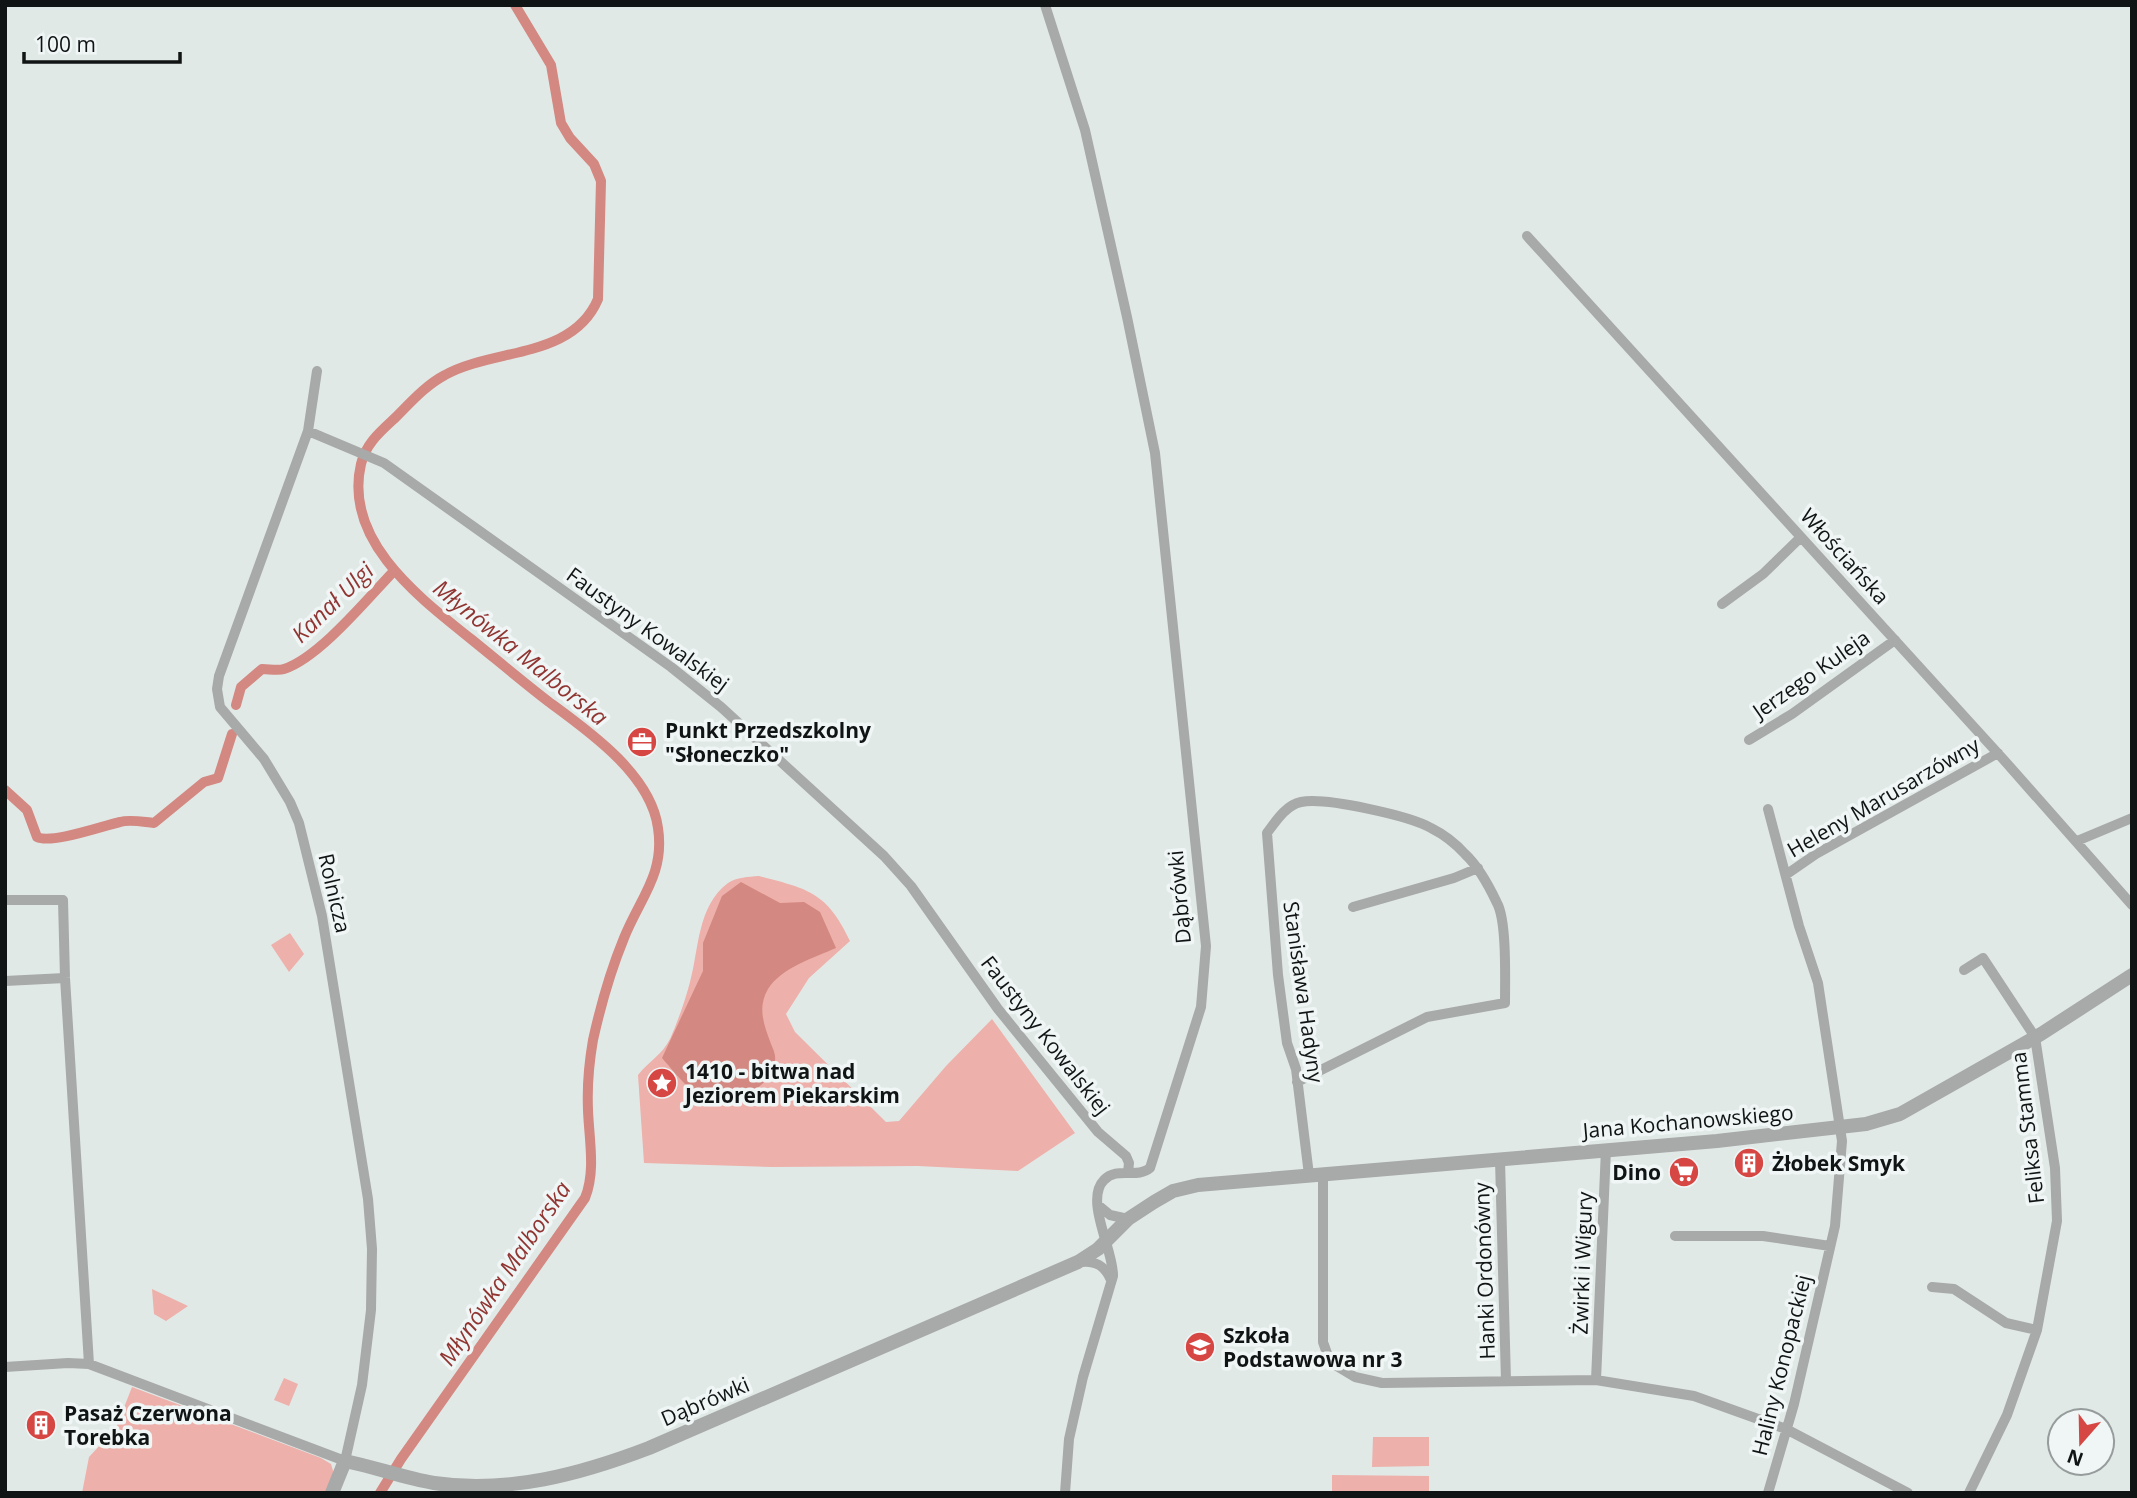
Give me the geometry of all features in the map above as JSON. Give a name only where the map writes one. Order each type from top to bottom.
[{"type":"street","name":"Dąbrówki","points":[[1045,5],[1085,130],[1155,453],[1206,946],[1201,1007],[1151,1164],[1143,1173],[1128,1172]]},
{"type":"street","name":"Włościańska","points":[[1527,236],[1998,753],[2132,905]]},
{"type":"street","name":"Rolnicza","points":[[317,371],[308,431],[219,676],[217,689],[220,707],[264,760],[290,802],[299,822],[322,916],[368,1199],[372,1248],[369,1335],[362,1385],[345,1461]]},
{"type":"street","name":"Faustyny Kowalskiej","points":[[308,431],[373,457],[671,667],[721,707],[884,856],[911,887],[998,1009],[1098,1132],[1126,1156],[1129,1163],[1128,1172]]},
{"type":"street","points":[[1722,604],[1763,574],[1801,537]]},
{"type":"street","name":"Jerzego Kuleja","points":[[1749,740],[1792,714],[1895,640]]},
{"type":"street","name":"Heleny Marusarzówny","points":[[1787,874],[1816,854],[1998,753]]},
{"type":"street","name":"Stanisława Hadyny","points":[[1478,868],[1466,854],[1431,828],[1405,818],[1317,801],[1300,802],[1289,808],[1266,833],[1271,906],[1287,1042],[1296,1069],[1316,1174],[1324,1279],[1323,1342],[1330,1362],[1355,1377],[1382,1383],[1596,1380],[1694,1396],[1786,1429],[1908,1493]]},
{"type":"street","name":"Heleny Marusarzówny","points":[[1769,809],[1806,945]]},
{"type":"street","points":[[2077,841],[2132,818]]},
{"type":"street","points":[[1297,1082],[1427,1017],[1506,1003],[1499,906],[1478,868],[1454,878],[1353,907]]},
{"type":"street","points":[[5,900],[63,900],[65,978],[89,1364]]},
{"type":"street","name":"Haliny Konopackiej","points":[[1768,1493],[1794,1404],[1835,1226],[1841,1128],[1818,983],[1806,945]]},
{"type":"street","name":"Feliksa Stamma","points":[[1964,970],[1983,958],[2035,1037],[2055,1168],[2057,1222],[2037,1330],[2007,1415],[1969,1493]]},
{"type":"street","name":"Jana Kochanowskiego","points":[[1128,1219],[1174,1191],[1209,1183],[1717,1141],[1867,1124],[1900,1114],[2035,1037],[2132,975]]},
{"type":"street","points":[[5,981],[65,978]]},
{"type":"street","name":"Żwirki i Wigury","points":[[1596,1380],[1606,1149]]},
{"type":"street","name":"Hanki Ordonówny","points":[[1500,1160],[1506,1381]]},
{"type":"street","points":[[1065,1493],[1069,1438],[1083,1377],[1111,1282],[1112,1261],[1105,1242],[1097,1194],[1103,1180],[1111,1175],[1128,1172]]},
{"type":"street","points":[[1098,1205],[1110,1215],[1128,1219]]},
{"type":"street","name":"Dąbrówki","points":[[345,1461],[451,1485],[502,1485],[549,1479],[602,1466],[1078,1262],[1105,1242],[1128,1219]]},
{"type":"street","name":"Haliny Konopackiej","points":[[1675,1236],[1763,1236],[1830,1246]]},
{"type":"street","points":[[1078,1262],[1098,1264],[1108,1273],[1111,1282]]},
{"type":"street","points":[[1932,1287],[1954,1289],[2006,1323],[2037,1330]]},
{"type":"street","points":[[5,1367],[89,1364],[345,1461],[332,1493]]},
{"type":"shaded area","points":[[759,876],[803,889],[824,902],[850,941],[809,978],[786,1014],[795,1032],[886,1122],[899,1121],[946,1066],[992,1019],[1075,1133],[1018,1171],[918,1166],[772,1167],[644,1163],[638,1075],[663,1049],[673,1032],[688,989],[701,929],[710,904],[731,881]]},
{"type":"shaded area","points":[[741,882],[780,903],[804,902],[820,912],[836,948],[799,964],[774,981],[765,996],[762,1010],[775,1056],[772,1070],[766,1080],[748,1094],[738,1098],[715,1100],[704,1098],[693,1091],[662,1058],[703,971],[703,943],[722,896]]},
{"type":"shaded area","points":[[290,933],[304,954],[289,972],[271,945]]},
{"type":"shaded area","points":[[152,1289],[188,1306],[166,1321],[154,1314]]},
{"type":"shaded area","points":[[284,1378],[298,1384],[289,1406],[274,1400]]},
{"type":"shaded area","points":[[132,1387],[321,1458],[331,1464],[334,1474],[328,1493],[82,1493],[89,1457],[116,1428]]},
{"type":"shaded area","points":[[1373,1437],[1429,1437],[1429,1466],[1372,1467]]},
{"type":"shaded area","points":[[1332,1475],[1429,1476],[1429,1493],[1332,1493]]},
{"type":"waterway","name":"Młynówka Malborska","points":[[380,1493],[401,1459],[585,1198],[591,1166],[588,1093],[593,1040],[614,963],[650,885],[658,859],[658,828],[653,809],[644,790],[631,773],[600,741],[451,623],[409,586],[374,542],[363,518],[358,492],[361,464],[370,444],[425,389],[464,366],[551,342],[570,332],[586,318],[598,299],[601,181],[594,164],[570,138],[561,123],[551,65],[515,5]]},
{"type":"waterway","name":"Kanał Ulgi","points":[[236,705],[241,687],[262,669],[284,669],[312,653],[342,626],[394,571]]},
{"type":"waterway","name":"Kanał Ulgi","points":[[5,790],[27,810],[37,837],[44,839],[124,821],[154,823],[204,782],[218,778],[232,734]]},
{"type":"place","name":"Punkt Przedszkolny \"Słoneczko\"","points":[[642,742]]},
{"type":"place","name":"1410 - bitwa nad Jeziorem Piekarskim","points":[[662,1083]]},
{"type":"place","name":"Żłobek Smyk","points":[[1749,1163]]},
{"type":"place","name":"Dino","points":[[1684,1172]]},
{"type":"place","name":"Szkoła Podstawowa nr 3","points":[[1200,1347]]},
{"type":"place","name":"Pasaż Czerwona Torebka","points":[[41,1425]]}]
